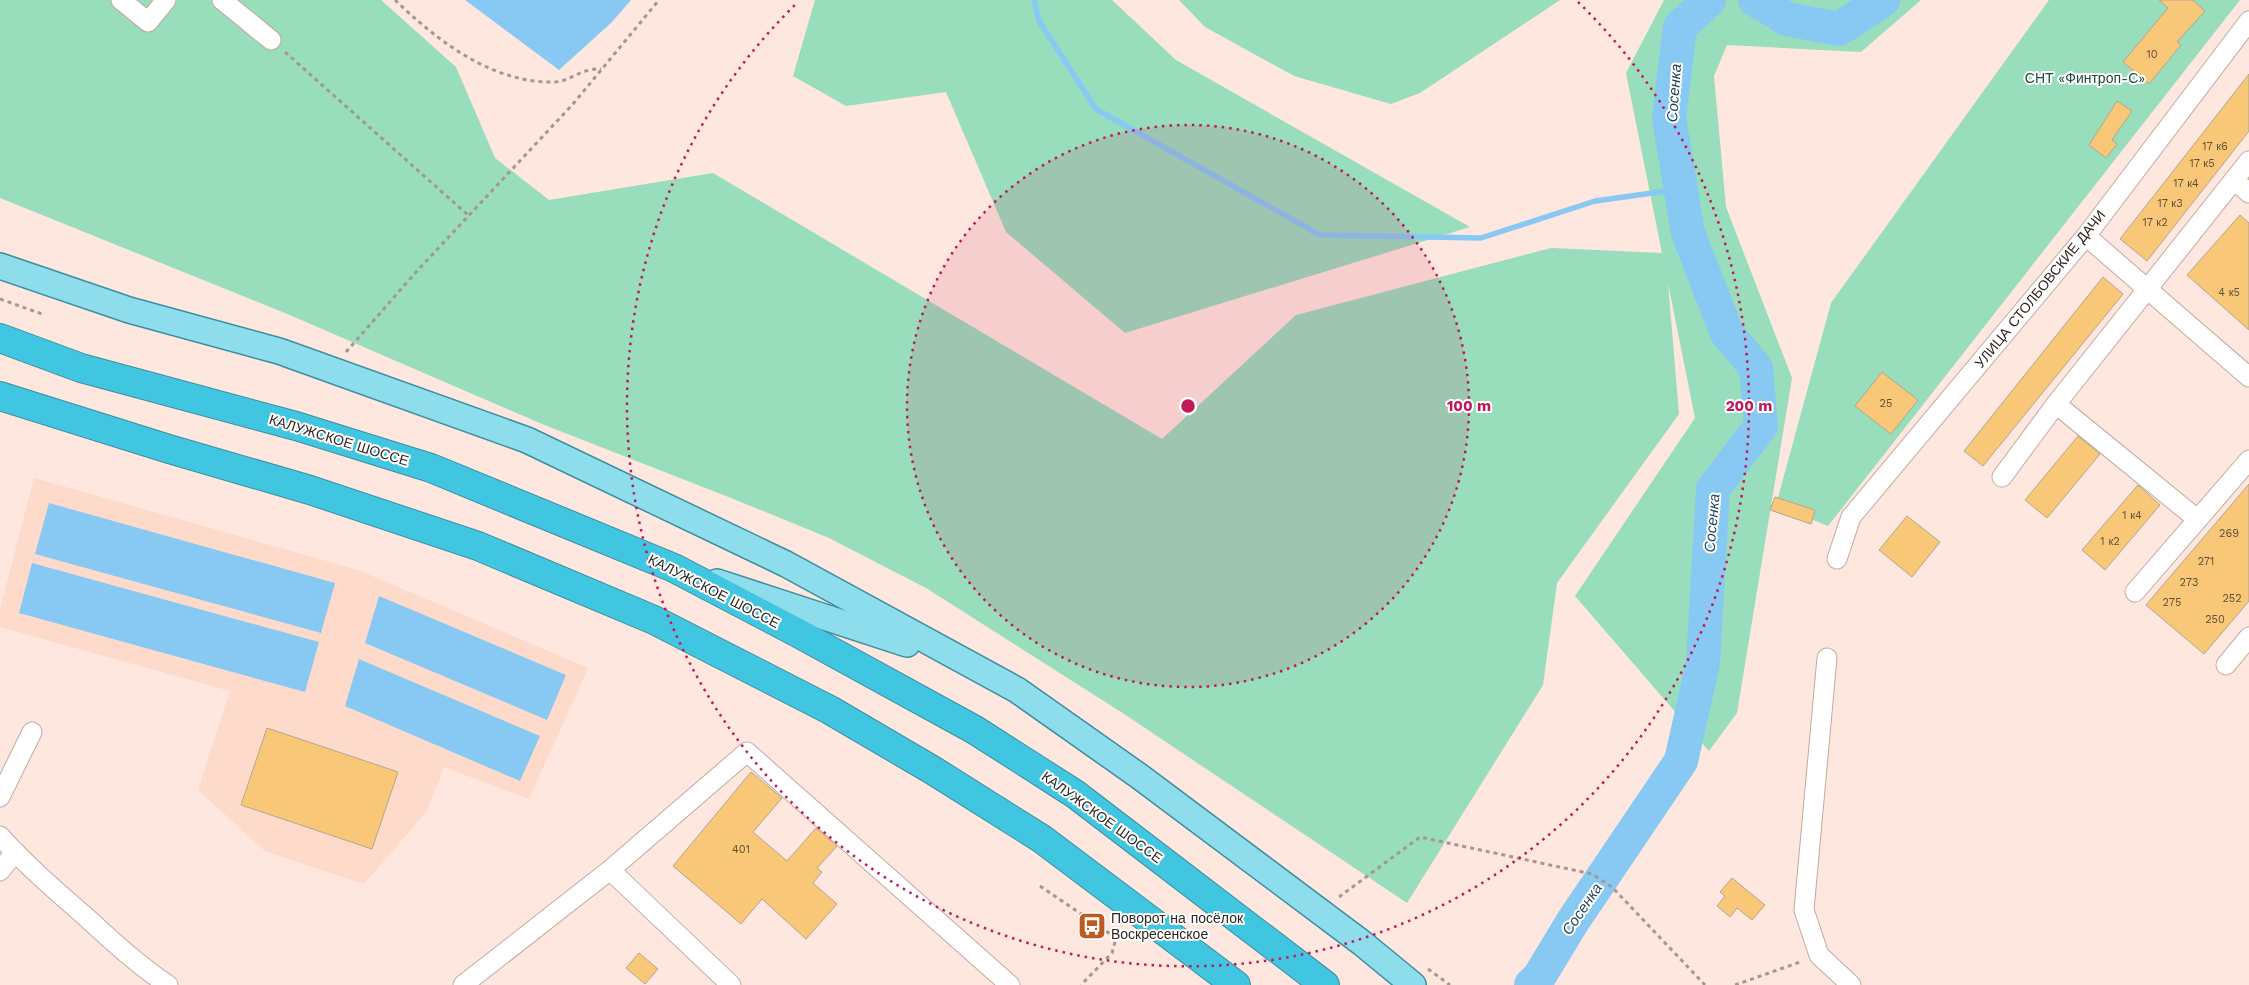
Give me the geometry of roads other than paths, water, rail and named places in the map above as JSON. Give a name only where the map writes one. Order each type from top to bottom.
[{"type":"highway","name":"КАЛУЖСКОЕ ШОССЕ","points":[[0,338],[82,368],[296,426],[431,468],[674,568],[798,633],[975,730],[1075,794],[1325,985]]},
{"type":"highway","points":[[0,396],[169,449],[310,490],[478,546],[654,620],[830,710],[1042,839],[1236,985]]},
{"type":"main road","points":[[0,266],[128,310],[279,352],[527,440],[786,564],[1017,690],[1139,776],[1362,943],[1413,985]]},
{"type":"main road","points":[[674,568],[862,628],[973,667]]},
{"type":"street","points":[[121,0],[148,22],[166,0]]},
{"type":"street","points":[[222,0],[271,40]]},
{"type":"street","name":"УЛИЦА СТОЛБОВСКИЕ ДАЧИ","points":[[1837,559],[1851,517],[2086,236],[2249,22]]},
{"type":"street","points":[[2002,476],[2056,404],[2249,161]]},
{"type":"street","points":[[2234,180],[2249,193]]},
{"type":"street","points":[[2086,236],[2146,290],[2249,377]]},
{"type":"street","points":[[2056,404],[2197,520]]},
{"type":"street","points":[[2135,592],[2249,460]]},
{"type":"street","points":[[2226,665],[2249,637]]},
{"type":"street","points":[[1827,658],[1804,910],[1819,955],[1852,985]]},
{"type":"street","points":[[0,797],[32,732]]},
{"type":"street","points":[[462,985],[610,870],[747,752],[1010,985]]},
{"type":"street","points":[[0,836],[14,852],[142,967],[168,985]]},
{"type":"street","points":[[0,871],[14,852]]},
{"type":"street","points":[[610,870],[731,985]]},
{"type":"water","points":[[465,0],[631,0],[612,22],[559,70]]},
{"type":"water","points":[[49,503],[335,583],[321,633],[35,554]]},
{"type":"water","points":[[32,563],[319,642],[305,692],[19,613]]},
{"type":"water","points":[[379,596],[566,675],[547,720],[365,643]]},
{"type":"water","points":[[359,659],[540,736],[520,781],[345,706]]},
{"type":"waterway","points":[[1034,0],[1039,21],[1096,109],[1320,235],[1481,238],[1595,201],[1681,189]]},
{"type":"waterway","name":"Сосенка","points":[[1531,985],[1539,977],[1573,921],[1681,761],[1703,663],[1713,489],[1761,426],[1756,368],[1727,333],[1688,233],[1669,118],[1680,27],[1709,0]]},
{"type":"waterway","name":"Сосенка","points":[[1755,0],[1787,19],[1839,29],[1883,0]]},
{"type":"place","name":"Поворот на посёлок Воскресенское","points":[[1092,926]]},
{"type":"park label","name":"СНТ «Финтроп-С»","points":[[2085,78]]}]
